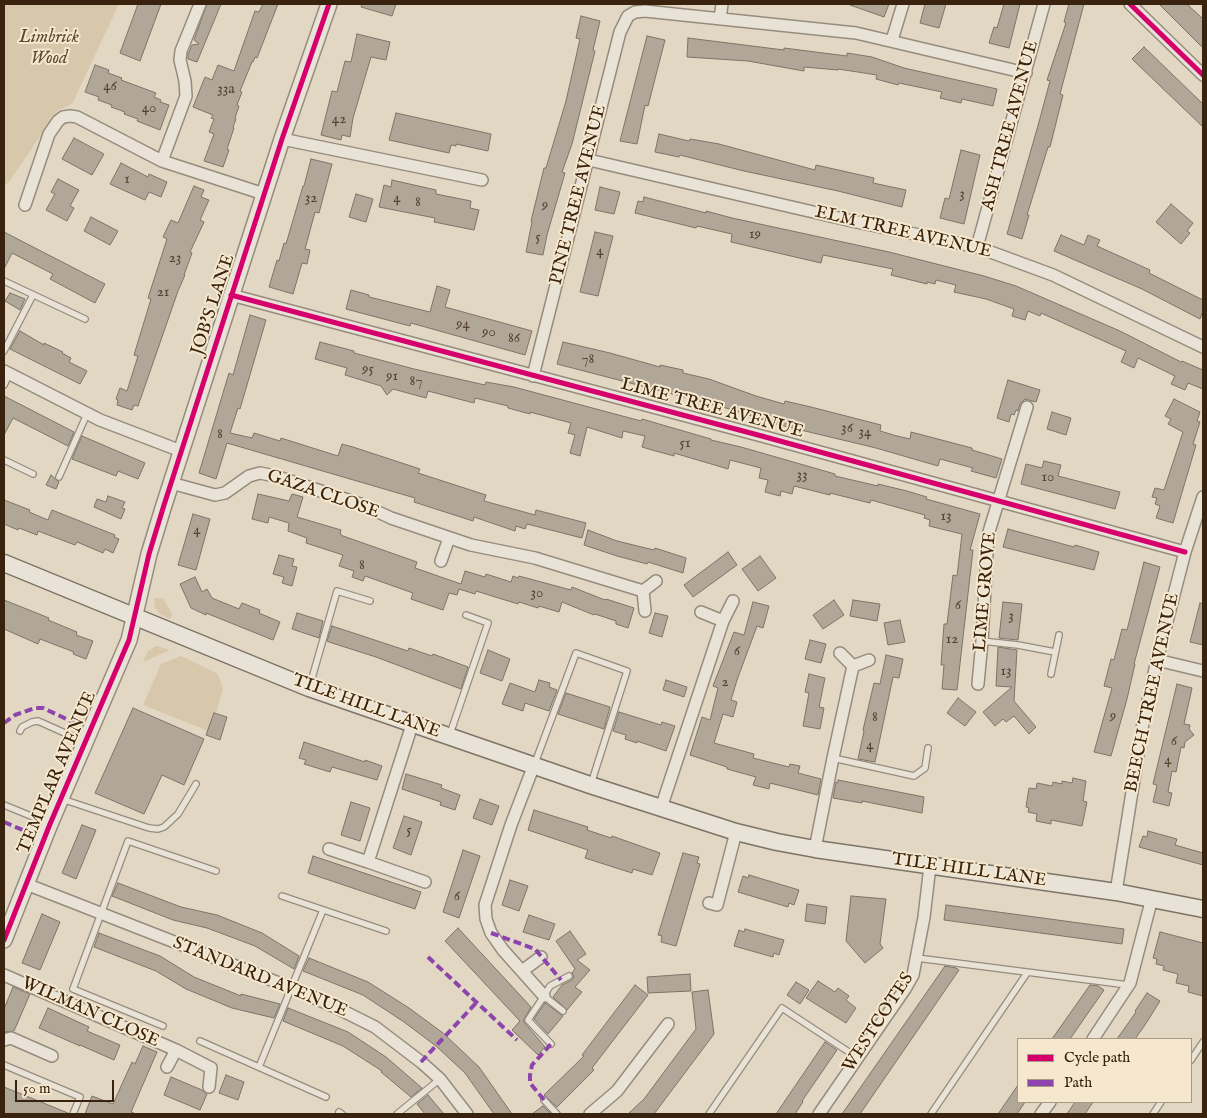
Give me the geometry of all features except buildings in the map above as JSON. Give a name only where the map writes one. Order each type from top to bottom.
[{"type":"main road","name":"TILE HILL LANE","points":[[4,563],[309,688],[590,785],[736,832],[815,849],[1116,892],[1203,909]]},
{"type":"street","points":[[162,161],[186,96],[186,81],[180,60],[200,4]]},
{"type":"street","name":"JOB'S LANE","points":[[134,616],[149,554],[171,483],[282,139],[329,4]]},
{"type":"street","points":[[722,4],[720,19],[856,33],[1026,73]]},
{"type":"street","points":[[892,40],[903,4]]},
{"type":"street","name":"ASH TREE AVENUE","points":[[977,248],[1044,4]]},
{"type":"street","points":[[1130,4],[1203,75]]},
{"type":"street","name":"PINE TREE AVENUE","points":[[532,376],[589,160],[620,32],[628,16],[636,12],[645,11],[720,19]]},
{"type":"street","points":[[25,205],[53,126],[63,118],[77,117],[162,161],[264,194]]},
{"type":"street","points":[[282,139],[482,180]]},
{"type":"street","name":"ELM TREE AVENUE","points":[[589,160],[977,248],[1053,275],[1203,347]]},
{"type":"street","name":"LIME TREE AVENUE","points":[[231,295],[999,500],[1185,552]]},
{"type":"street","points":[[6,377],[122,430],[182,451]]},
{"type":"street","points":[[999,500],[1027,406]]},
{"type":"street","name":"GAZA CLOSE","points":[[171,483],[215,495],[225,493],[249,476],[260,473],[275,476],[363,504],[391,518],[471,545],[535,558],[643,591]]},
{"type":"street","name":"BEECH TREE AVENUE","points":[[1116,892],[1143,723],[1185,552],[1203,497]]},
{"type":"street","name":"LIME GROVE","points":[[978,684],[988,535],[999,500]]},
{"type":"street","points":[[441,561],[449,538]]},
{"type":"street","points":[[645,611],[643,591],[656,581]]},
{"type":"street","points":[[661,808],[723,621],[733,601]]},
{"type":"street","points":[[701,612],[723,621]]},
{"type":"street","name":"TEMPLAR AVENUE","points":[[4,940],[50,824],[124,653],[134,616]]},
{"type":"street","points":[[840,653],[853,666]]},
{"type":"street","points":[[853,666],[869,660]]},
{"type":"street","points":[[1157,660],[1203,671]]},
{"type":"street","points":[[815,849],[832,758],[853,666]]},
{"type":"street","points":[[368,862],[412,724]]},
{"type":"street","points":[[534,765],[511,825],[485,905],[486,919],[503,950],[544,996]]},
{"type":"street","points":[[708,903],[716,906],[736,832]]},
{"type":"street","points":[[329,849],[425,882]]},
{"type":"street","name":"WESTCOTES","points":[[819,1114],[909,982],[917,958],[930,866]]},
{"type":"street","name":"STANDARD AVENUE","points":[[26,884],[292,988],[375,1027],[440,1079],[466,1114]]},
{"type":"street","points":[[1094,1038],[1129,985],[1134,974],[1152,898]]},
{"type":"street","points":[[522,971],[541,956]]},
{"type":"street","name":"WILMAN CLOSE","points":[[4,975],[176,1050],[211,1068],[209,1087]]},
{"type":"street","points":[[590,1114],[617,1091],[668,1024]]},
{"type":"street","points":[[4,1040],[11,1038],[52,1056]]},
{"type":"street","name":"WILMAN CLOSE","points":[[167,1067],[176,1050]]},
{"type":"street","points":[[1041,1114],[1049,1103]]},
{"type":"lane","points":[[4,281],[85,318]]},
{"type":"lane","points":[[4,351],[33,295]]},
{"type":"lane","points":[[59,477],[87,414]]},
{"type":"lane","points":[[4,460],[33,474]]},
{"type":"lane","points":[[309,688],[337,590],[370,601]]},
{"type":"lane","points":[[449,737],[488,623],[466,616]]},
{"type":"lane","points":[[1051,674],[1059,635]]},
{"type":"lane","points":[[982,641],[1055,652]]},
{"type":"lane","points":[[534,765],[576,653],[627,671],[590,785]]},
{"type":"lane","points":[[20,731],[32,722],[38,722],[86,742]]},
{"type":"lane","points":[[832,758],[914,776],[924,768],[928,748]]},
{"type":"lane","points":[[61,798],[149,828],[158,829],[164,827],[178,814],[196,784]]},
{"type":"lane","points":[[4,805],[50,824]]},
{"type":"lane","points":[[163,1026],[73,989],[128,841],[216,870]]},
{"type":"lane","points":[[282,896],[386,931]]},
{"type":"lane","points":[[259,1067],[323,910]]},
{"type":"lane","points":[[917,958],[1129,985]]},
{"type":"lane","points":[[930,1114],[1027,973]]},
{"type":"lane","points":[[551,1044],[528,1020],[550,986],[569,976]]},
{"type":"lane","points":[[544,996],[563,1011]]},
{"type":"lane","points":[[709,1114],[782,1008],[858,1058]]},
{"type":"lane","points":[[200,1041],[326,1097]]},
{"type":"lane","points":[[1192,1058],[1203,1042]]},
{"type":"lane","points":[[4,1064],[80,1097],[74,1114]]},
{"type":"lane","points":[[397,1114],[440,1079]]},
{"type":"lane","points":[[544,1100],[557,1114]]},
{"type":"lane","points":[[1153,1114],[1160,1103]]},
{"type":"green space","name":"Limbrick Wood","points":[[4,4],[119,4],[72,104],[58,110],[9,182],[4,185]]},
{"type":"green space","points":[[154,598],[163,598],[172,614],[170,619],[160,614],[155,608]]},
{"type":"green space","points":[[156,646],[170,650],[143,662],[148,651]]},
{"type":"green space","points":[[181,656],[218,674],[223,688],[211,732],[143,705],[161,664]]},
{"type":"marked path","points":[[4,723],[15,715],[35,708],[43,708],[75,723]]},
{"type":"marked path","points":[[4,822],[25,831]]},
{"type":"marked path","points":[[491,933],[535,949],[561,980]]},
{"type":"marked path","points":[[428,957],[517,1040]]},
{"type":"marked path","points":[[421,1062],[476,1003]]},
{"type":"marked path","points":[[544,1100],[530,1083],[530,1075],[532,1065],[551,1044]]},
{"type":"cycle path","points":[[4,940],[50,824],[129,640],[149,554],[164,505],[282,139],[329,4]]},
{"type":"cycle path","points":[[1130,4],[1203,75]]},
{"type":"cycle path","points":[[231,295],[758,435],[1185,552]]}]
